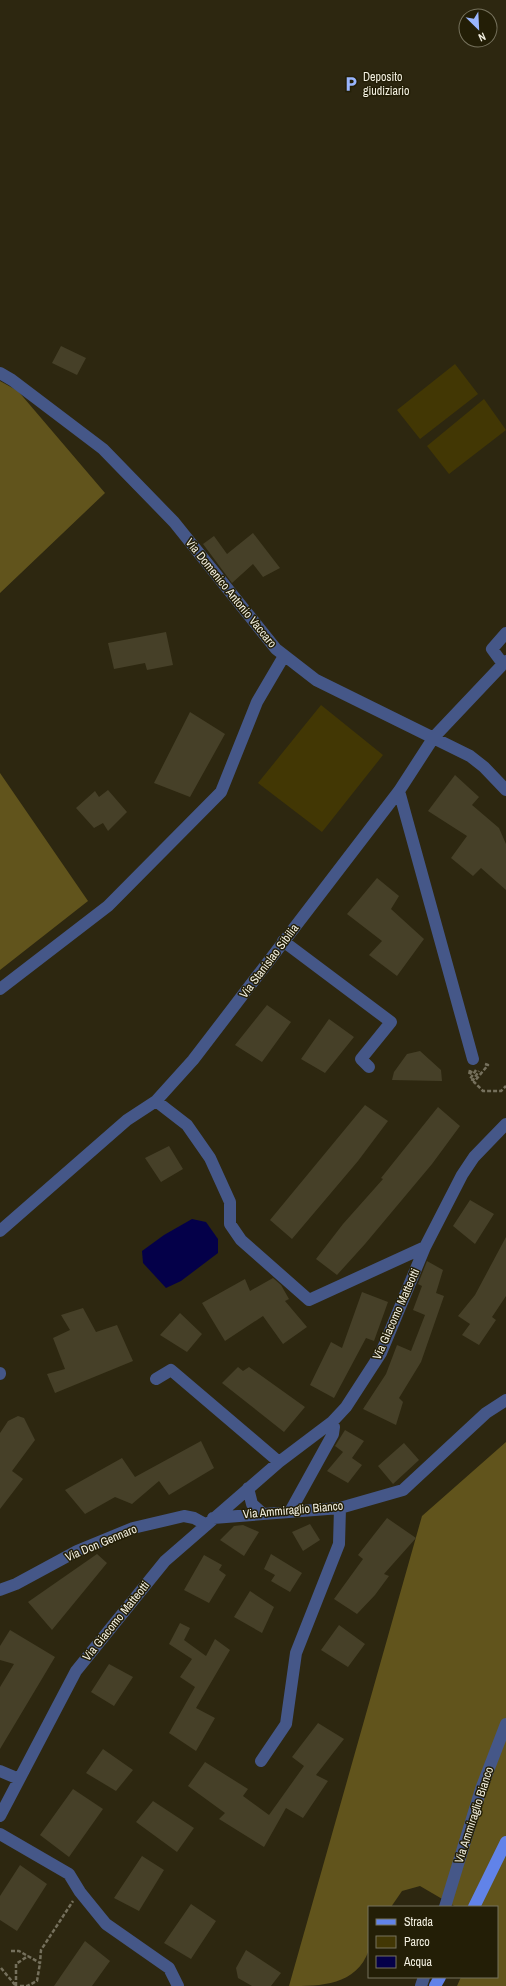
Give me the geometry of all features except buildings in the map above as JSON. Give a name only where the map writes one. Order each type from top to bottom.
[{"type":"main road","points":[[474,1906],[506,1842]]},
{"type":"street","name":"Via Domenico Antonio Vaccaro","points":[[0,373],[12,380],[103,449],[174,522],[276,649],[284,656],[316,680],[470,756],[484,767],[506,790]]},
{"type":"street","points":[[505,662],[492,649],[506,633]]},
{"type":"street","points":[[0,989],[108,906],[221,792],[257,702],[284,656]]},
{"type":"street","name":"Via Stanislao Sibilia","points":[[0,1231],[127,1120],[156,1101],[193,1060],[399,791],[434,737],[505,662]]},
{"type":"street","points":[[399,791],[476,1064]]},
{"type":"street","points":[[283,941],[392,1022],[361,1059],[369,1067]]},
{"type":"street","name":"Via Giacomo Matteotti","points":[[156,1101],[188,1125],[210,1158],[230,1202],[230,1224],[241,1240],[309,1300],[425,1247]]},
{"type":"street","name":"Via Giacomo Matteotti","points":[[0,1816],[76,1671],[165,1561],[209,1521],[279,1462],[332,1422],[346,1407],[381,1353],[425,1247],[462,1175],[474,1157],[506,1124]]},
{"type":"street","points":[[156,1378],[171,1370],[279,1462]]},
{"type":"street","name":"Via Ammiraglio Bianco","points":[[209,1521],[291,1510],[340,1508],[403,1490],[486,1413],[506,1400]]},
{"type":"street","points":[[291,1510],[333,1434],[334,1427],[332,1422]]},
{"type":"street","points":[[248,1488],[252,1504],[262,1513]]},
{"type":"street","points":[[261,1761],[286,1724],[296,1653],[339,1544],[340,1508]]},
{"type":"street","name":"Via Don Gennaro","points":[[0,1590],[16,1584],[77,1551],[133,1528],[184,1516],[209,1521]]},
{"type":"street","name":"Via Ammiraglio Bianco","points":[[445,1906],[481,1789],[506,1724]]},
{"type":"street","points":[[0,1771],[19,1779]]},
{"type":"street","points":[[0,1834],[69,1874],[80,1892],[106,1924],[169,1968],[178,1986]]},
{"type":"path","points":[[476,1064],[470,1079],[472,1080],[485,1063],[488,1065],[474,1082],[483,1091],[501,1091],[506,1086]]},
{"type":"path","points":[[20,1986],[27,1986],[37,1981],[41,1950],[80,1892]]},
{"type":"path","points":[[11,1951],[19,1952],[40,1963]]},
{"type":"path","points":[[16,1986],[16,1964],[28,1956]]},
{"type":"path","points":[[1,1968],[16,1986]]},
{"type":"green space","points":[[455,364],[478,394],[420,439],[397,410]]},
{"type":"green space","points":[[484,399],[506,430],[449,474],[427,446]]},
{"type":"green space","points":[[321,705],[383,755],[322,832],[258,783]]},
{"type":"shaded area","points":[[0,381],[18,391],[105,493],[0,593]]},
{"type":"shaded area","points":[[0,773],[88,901],[0,970]]},
{"type":"shaded area","points":[[506,1442],[506,1986],[457,1986],[461,1978],[498,1978],[498,1906],[454,1906],[420,1886],[402,1891],[392,1906],[368,1906],[368,1952],[356,1971],[336,1982],[289,1986],[422,1516]]},
{"type":"water","points":[[192,1219],[206,1222],[218,1239],[218,1253],[181,1281],[166,1288],[143,1263],[142,1251],[164,1235]]},
{"type":"place","name":"Deposito giudiziario","points":[[351,84]]}]
